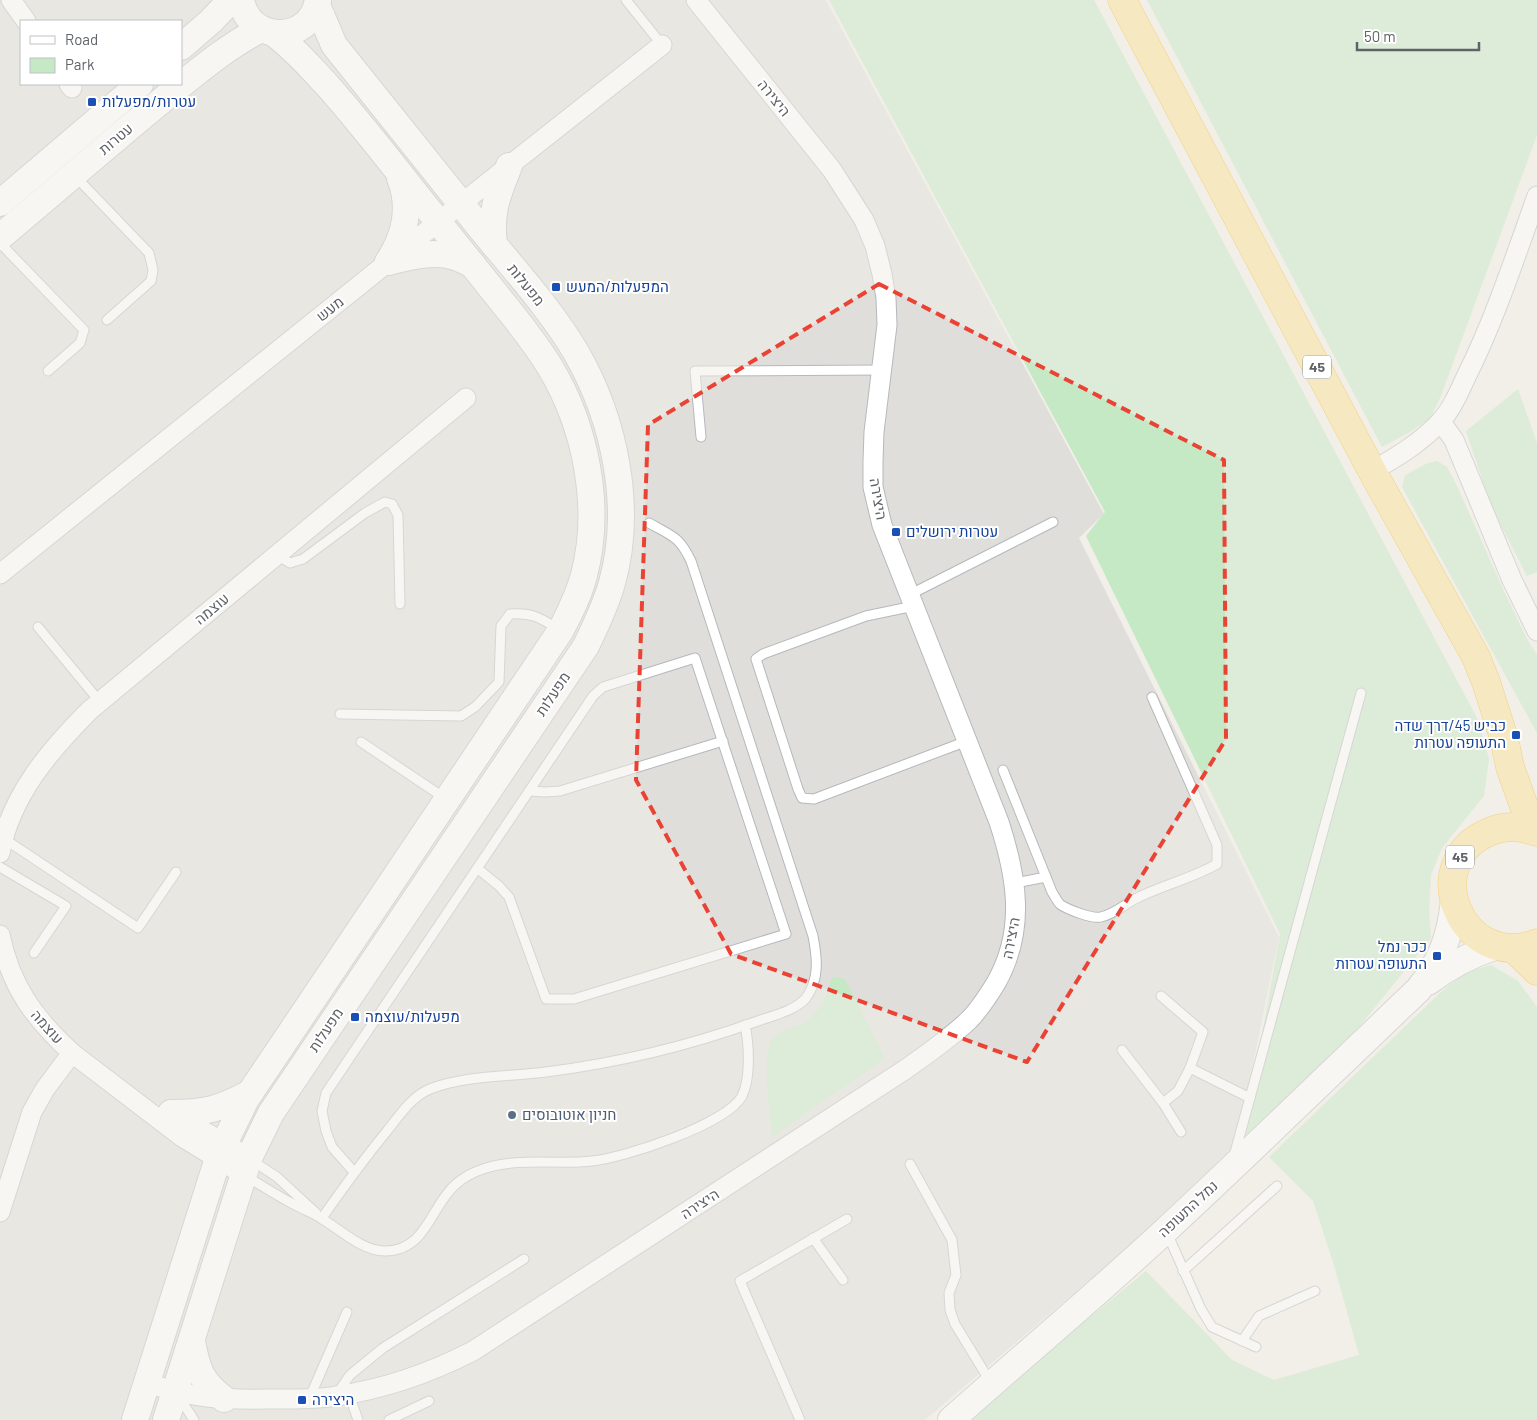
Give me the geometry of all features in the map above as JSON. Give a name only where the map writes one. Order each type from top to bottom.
[{"type":"highway","name":"45","points":[[1122,0],[1372,470],[1476,657],[1497,716],[1510,767],[1535,831]]},
{"type":"highway","name":"45","points":[[1494,830],[1507,799],[1510,767]]},
{"type":"highway","points":[[1510,767],[1525,789],[1537,799]]},
{"type":"highway","name":"45","points":[[1535,831],[1518,827],[1494,830],[1478,838],[1460,857],[1452,883],[1454,901],[1460,916],[1469,930],[1482,940],[1516,946],[1537,971]]},
{"type":"street","points":[[11,0],[25,20]]},
{"type":"street","points":[[182,46],[211,21],[230,0]]},
{"type":"street","name":"מפעלות","points":[[135,1420],[221,1150],[250,1093],[561,630],[575,602],[584,574],[592,521],[590,487],[584,455],[570,408],[551,369],[520,324],[398,171],[321,79],[298,54],[246,15],[241,0]]},
{"type":"street","name":"היצירה","points":[[148,1383],[176,1392],[224,1399],[309,1399],[342,1395],[405,1381],[434,1370],[473,1351],[906,1070],[945,1041],[970,1018],[989,995],[1006,966],[1014,939],[1016,910],[1015,883],[1009,854],[999,822],[882,525],[873,487],[874,432],[887,325],[886,298],[875,246],[864,220],[832,170],[696,0]]},
{"type":"street","name":"מפעלות","points":[[166,1420],[247,1167],[271,1113],[586,646],[602,614],[613,582],[619,548],[619,484],[613,449],[604,416],[577,354],[562,331],[334,45],[318,2]]},
{"type":"street","name":"עטרות","points":[[0,237],[218,55],[241,39],[267,31],[284,34],[300,27],[313,16],[318,2]]},
{"type":"street","name":"מעש","points":[[0,574],[438,222],[662,45]]},
{"type":"street","name":"עטרות","points":[[0,203],[139,85]]},
{"type":"street","points":[[494,245],[492,227],[493,208],[509,166]]},
{"type":"street","points":[[388,262],[402,236],[407,220],[406,200],[398,171]]},
{"type":"street","points":[[1372,470],[1418,443],[1441,422],[1454,404],[1482,346],[1537,196]]},
{"type":"street","points":[[388,262],[413,256],[434,255],[453,256],[473,265]]},
{"type":"street","name":"עוצמה","points":[[1,843],[24,790],[42,762],[65,735],[100,702],[466,398]]},
{"type":"street","points":[[1441,422],[1454,440],[1512,580],[1537,631]]},
{"type":"street","name":"נמל התעופה","points":[[951,1420],[1166,1230],[1418,990],[1428,978],[1447,942],[1454,901]]},
{"type":"street","name":"עוצמה","points":[[0,935],[4,956],[13,979],[28,1006],[58,1040],[72,1053],[182,1137],[221,1150]]},
{"type":"street","name":"נמל התעופה","points":[[1418,990],[1468,956],[1516,946]]},
{"type":"street","points":[[0,1212],[32,1112],[44,1089],[72,1053]]},
{"type":"street","points":[[171,1113],[208,1111],[250,1093]]},
{"type":"street","name":"עוצמה","points":[[128,1094],[171,1113],[247,1167]]},
{"type":"street","points":[[192,1341],[198,1370],[204,1381],[224,1399]]},
{"type":"lane","points":[[626,0],[662,45]]},
{"type":"lane","points":[[74,175],[149,253],[153,270],[151,281],[107,320]]},
{"type":"lane","points":[[0,243],[84,330],[80,344],[48,371]]},
{"type":"lane","points":[[701,437],[695,371],[882,370]]},
{"type":"lane","points":[[277,555],[290,563],[303,558],[365,513],[385,502],[392,504],[398,515],[400,604]]},
{"type":"lane","points":[[967,741],[814,799],[802,798],[756,659],[763,654],[912,601],[1053,522]]},
{"type":"lane","points":[[322,1218],[354,1172],[411,1101],[428,1089],[451,1082],[545,1072],[618,1061],[746,1025],[790,1009],[805,999],[811,989],[817,971],[813,936],[691,561],[684,546],[678,539],[649,523]]},
{"type":"lane","points":[[340,714],[461,716],[475,707],[498,682],[501,626],[510,614],[524,613],[543,619],[561,630]]},
{"type":"lane","points":[[38,627],[100,702]]},
{"type":"lane","points":[[354,1172],[332,1147],[326,1131],[322,1111],[326,1093],[477,868],[593,696],[603,686],[696,658],[786,934],[574,999],[546,999],[509,897],[477,868]]},
{"type":"lane","points":[[1230,1170],[1361,693]]},
{"type":"lane","points":[[1004,770],[1052,892],[1060,904],[1080,913],[1100,918],[1164,886],[1202,872],[1217,864],[1217,845],[1152,697]]},
{"type":"lane","points":[[530,790],[544,792],[560,791],[723,741]]},
{"type":"lane","points":[[361,742],[447,799]]},
{"type":"lane","points":[[1,843],[138,928],[176,872]]},
{"type":"lane","points":[[0,867],[66,906],[34,953]]},
{"type":"lane","points":[[1015,883],[1046,877]]},
{"type":"lane","points":[[1161,996],[1203,1032],[1190,1068],[1178,1091],[1163,1103]]},
{"type":"lane","points":[[247,1167],[288,1201],[322,1218],[368,1247],[384,1251],[397,1250],[417,1239],[455,1184],[483,1169],[518,1163],[591,1161],[620,1156],[696,1129],[724,1114],[742,1097],[746,1084],[748,1042],[746,1025]]},
{"type":"lane","points":[[1122,1050],[1163,1103],[1181,1132]]},
{"type":"lane","points":[[1190,1068],[1250,1098]]},
{"type":"lane","points":[[910,1164],[952,1240],[956,1275],[949,1293],[950,1310],[955,1324],[992,1384]]},
{"type":"lane","points":[[247,1167],[294,1191],[322,1218]]},
{"type":"lane","points":[[1183,1271],[1277,1186]]},
{"type":"lane","points":[[800,1420],[740,1281],[846,1219]]},
{"type":"lane","points":[[1166,1230],[1183,1271],[1212,1327],[1256,1347]]},
{"type":"lane","points":[[813,1238],[843,1280]]},
{"type":"lane","points":[[358,1420],[342,1395],[350,1375],[383,1348],[524,1259]]},
{"type":"lane","points":[[1242,1341],[1259,1316],[1315,1290]]},
{"type":"lane","points":[[309,1399],[346,1312]]},
{"type":"lane","points":[[176,1392],[194,1420]]},
{"type":"lane","points":[[388,1420],[429,1401]]},
{"type":"highlighted area","points":[[879,284],[1224,460],[1226,739],[1027,1062],[731,954],[636,780],[648,425]]},
{"type":"shaded area","points":[[0,0],[826,0],[1104,514],[1079,538],[1279,937],[1234,1157],[925,1420],[0,1420]]},
{"type":"green space","points":[[829,0],[1094,0],[1477,718],[1489,759],[1484,796],[1442,848],[1431,875],[1429,910],[1431,938],[1325,1069],[1241,1151],[1280,934],[1086,536],[1105,512]]},
{"type":"green space","points":[[1147,0],[1537,0],[1537,135],[1441,396],[1430,419],[1382,447]]},
{"type":"green space","points":[[1518,389],[1537,443],[1537,572],[1527,576],[1491,506],[1466,431]]},
{"type":"green space","points":[[1437,461],[1447,467],[1457,486],[1503,589],[1527,639],[1537,655],[1537,733],[1402,487],[1405,475],[1428,463]]},
{"type":"green space","points":[[1491,965],[1518,981],[1537,1007],[1537,1420],[965,1420],[1146,1271],[1232,1360],[1274,1380],[1359,1355],[1334,1265],[1313,1201],[1269,1157],[1441,992],[1466,972]]},
{"type":"green space","points":[[832,977],[845,979],[885,1058],[772,1137],[767,1073],[768,1049],[771,1041],[777,1035],[813,1016],[825,998]]},
{"type":"place","name":"עטרות/מפעלות","points":[[92,102]]},
{"type":"place","name":"המפעלות/המעש","points":[[556,287]]},
{"type":"place","name":"עטרות ירושלים","points":[[896,532]]},
{"type":"place","name":"כביש 45/דרך שדה התעופה עטרות","points":[[1516,735]]},
{"type":"place","name":"ככר נמל התעופה עטרות","points":[[1437,956]]},
{"type":"place","name":"מפעלות/עוצמה","points":[[355,1017]]},
{"type":"place","name":"חניון אוטובוסים","points":[[512,1115]]},
{"type":"place","name":"היצירה","points":[[302,1400]]}]
